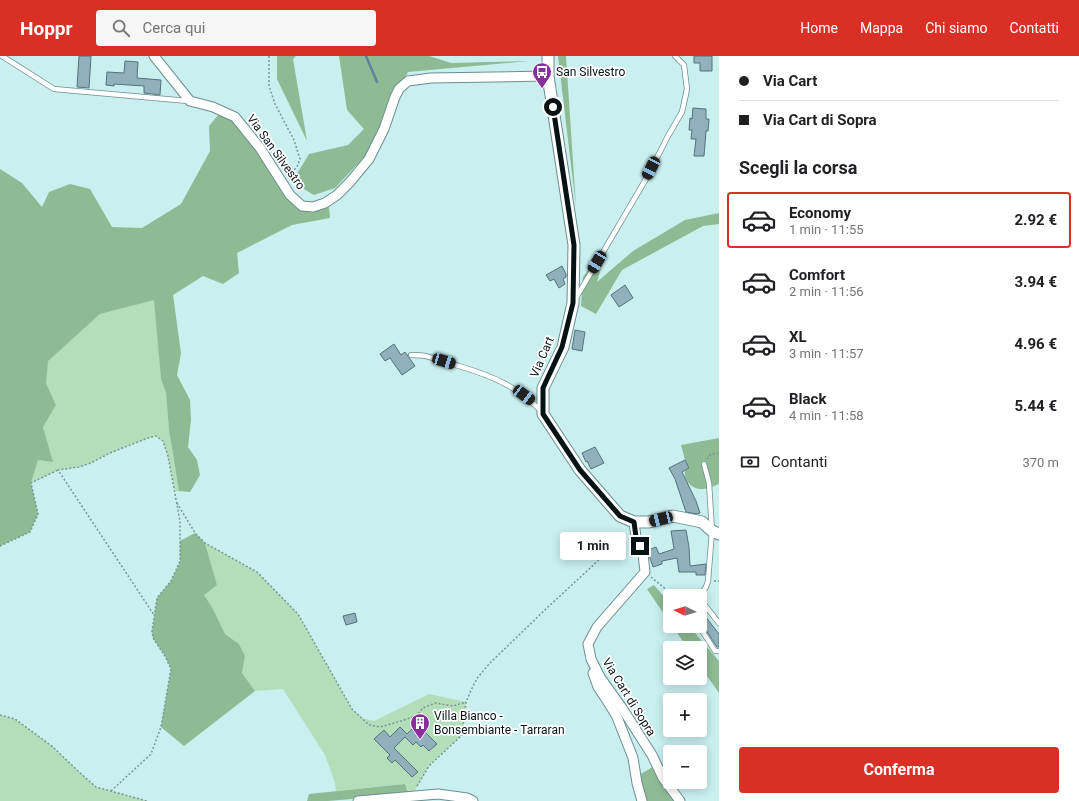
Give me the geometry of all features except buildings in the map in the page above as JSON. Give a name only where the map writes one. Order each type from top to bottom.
[{"type":"street","points":[[154,56],[190,101]]},
{"type":"street","name":"Via Cart","points":[[543,414],[543,388],[562,347],[573,303],[574,245],[548,76],[548,56]]},
{"type":"street","name":"Via San Silvestro","points":[[190,101],[212,107],[235,117],[260,148],[290,195],[302,206],[313,207],[325,203],[338,195],[369,159],[384,129],[395,97],[399,89],[408,81],[431,78],[548,76]]},
{"type":"street","points":[[543,414],[580,470],[620,516],[634,522],[649,522],[673,516],[702,522],[715,533]]},
{"type":"street","points":[[634,522],[636,537],[643,554],[645,572],[596,627],[588,644],[588,656],[598,687],[617,717],[634,758],[637,783],[642,801]]},
{"type":"street","name":"Via Cart di Sopra","points":[[588,644],[591,659],[600,677],[622,708],[652,756],[663,778],[680,801]]},
{"type":"street","points":[[358,801],[438,794],[453,799],[467,798],[473,801]]},
{"type":"lane","points":[[2,56],[54,89],[190,101]]},
{"type":"lane","points":[[573,303],[646,179],[682,112],[687,89],[684,65],[675,56]]},
{"type":"lane","points":[[411,355],[428,356],[474,370],[499,380],[521,393],[543,414]]},
{"type":"lane","points":[[704,464],[709,482],[715,533],[708,581],[705,589]]},
{"type":"lane","points":[[707,608],[719,623]]},
{"type":"lane","points":[[703,633],[715,651],[719,651]]},
{"type":"path","points":[[269,56],[269,86],[275,104],[294,140],[300,159],[297,167],[291,174],[280,181]]},
{"type":"path","points":[[0,546],[30,532],[38,514],[31,482],[58,470],[79,467],[91,463],[110,452],[148,438],[156,436],[162,441],[168,456],[180,521],[180,562],[171,581],[157,598],[152,630],[153,638],[165,656],[170,669],[161,728],[151,754],[111,791]]},
{"type":"path","points":[[704,464],[711,454],[719,453]]},
{"type":"path","points":[[58,470],[154,615]]},
{"type":"path","points":[[176,501],[195,534],[205,543],[257,572],[298,614],[352,709],[370,725],[380,726],[416,716],[423,708],[435,703],[453,706],[466,702]]},
{"type":"path","points":[[412,796],[429,766],[462,735],[466,702],[478,677],[548,607],[629,532],[634,522]]},
{"type":"path","points":[[645,572],[666,589]]},
{"type":"path","points":[[0,715],[15,720],[53,747],[96,787],[147,801]]},
{"type":"green space","points":[[277,56],[296,56],[293,59],[307,141],[277,79]]},
{"type":"green space","points":[[339,56],[429,56],[451,63],[529,61],[408,72],[366,155],[335,188],[314,195],[292,182],[309,154],[348,145],[364,129],[347,110]]},
{"type":"green space","points":[[558,56],[566,56],[576,207]]},
{"type":"green space","points":[[219,114],[234,120],[300,209],[329,207],[330,218],[292,225],[237,253],[239,273],[223,284],[203,276],[173,295],[181,353],[177,375],[190,400],[191,420],[188,447],[197,460],[200,475],[190,492],[179,491],[169,430],[166,393],[161,379],[154,300],[100,314],[48,361],[46,383],[56,405],[43,427],[53,462],[38,460],[31,483],[38,514],[30,532],[0,546],[0,169],[22,183],[42,207],[49,192],[70,184],[90,189],[112,227],[142,228],[181,204],[210,151],[209,126]]},
{"type":"green space","points":[[719,213],[719,224],[703,226],[622,270],[596,314],[581,306],[583,277],[608,242],[597,282],[633,251],[685,220]]},
{"type":"green space","points":[[155,299],[161,379],[166,393],[169,430],[179,491],[175,491],[168,456],[163,441],[156,436],[110,453],[91,463],[79,467],[58,470],[31,483],[38,460],[52,462],[43,427],[56,405],[46,383],[47,361],[100,314]]},
{"type":"green space","points":[[719,438],[719,484],[705,489],[699,489],[692,486],[687,481],[685,475],[685,471],[689,468],[681,445]]},
{"type":"green space","points":[[195,533],[205,543],[217,585],[204,595],[213,609],[225,634],[239,644],[245,656],[242,673],[255,691],[184,746],[161,727],[171,669],[165,656],[153,638],[152,631],[157,598],[171,581],[180,562],[180,541]]},
{"type":"green space","points":[[205,543],[257,572],[298,614],[352,709],[362,718],[374,721],[429,694],[466,702],[462,735],[429,765],[412,796],[405,784],[336,791],[335,783],[325,755],[283,689],[255,691],[242,673],[245,656],[239,644],[225,634],[203,595],[217,585]]},
{"type":"green space","points":[[654,585],[663,596],[663,613],[647,589]]},
{"type":"green space","points":[[677,633],[695,633],[702,641],[683,641]]},
{"type":"green space","points":[[707,647],[719,661],[719,693],[707,676]]},
{"type":"green space","points":[[0,715],[15,719],[53,747],[96,787],[147,801],[0,801]]},
{"type":"green space","points":[[656,765],[663,776],[663,789],[672,789],[680,801],[642,801],[636,777]]},
{"type":"green space","points":[[405,784],[409,794],[328,801],[307,801],[309,794]]},
{"type":"waterway","points":[[366,56],[377,82]]},
{"type":"place","name":"San Silvestro","points":[[542,89]]},
{"type":"place","name":"Villa Bianco - Bonsembiante - Tarraran","points":[[420,740]]},
{"type":"route","points":[[553,107],[574,245],[573,303],[562,347],[543,388],[543,414],[580,470],[620,516],[634,522],[636,537],[640,546]]}]
